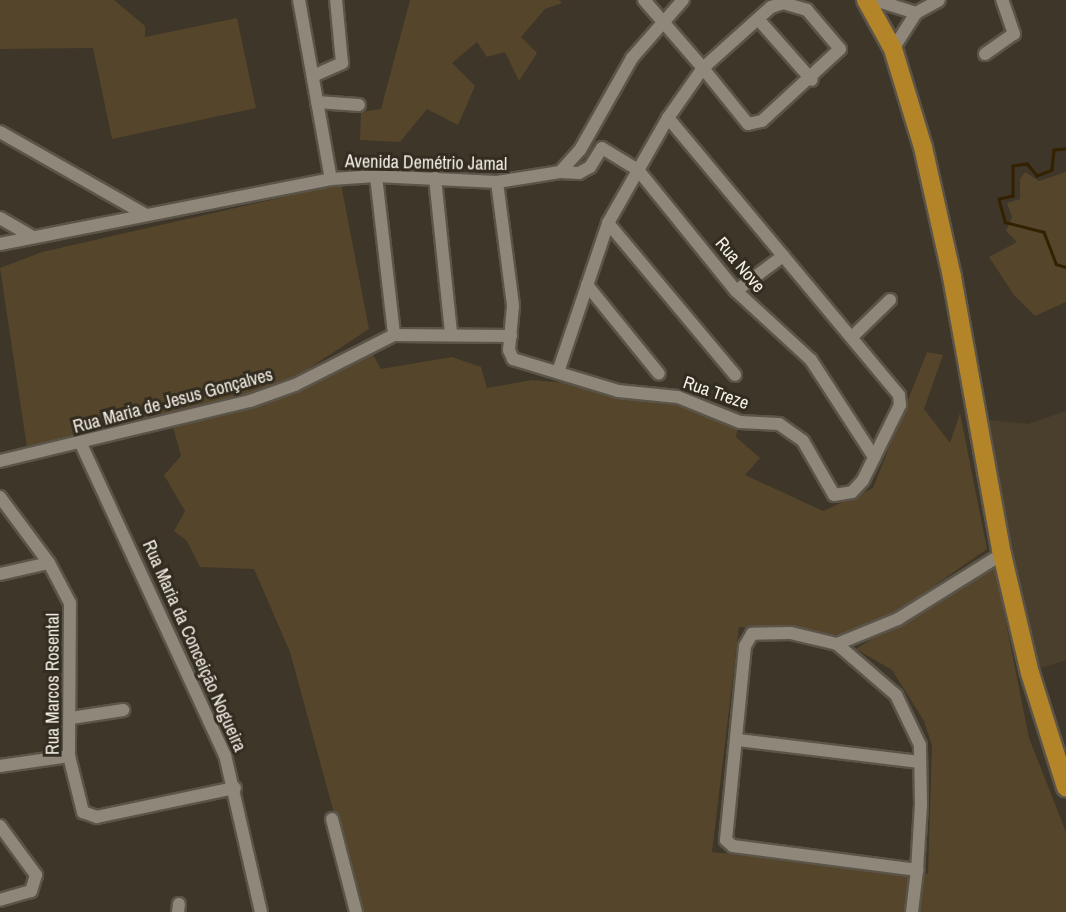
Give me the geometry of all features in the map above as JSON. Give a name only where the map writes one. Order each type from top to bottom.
[{"type":"highway","points":[[866,0],[893,49],[923,147],[952,277],[1002,554],[1030,673],[1066,787]]},
{"type":"street","points":[[299,0],[331,179]]},
{"type":"street","points":[[313,76],[342,63],[336,0]]},
{"type":"street","points":[[558,372],[608,223],[668,118],[703,68],[777,4],[798,5],[834,37],[838,55],[762,121],[748,124],[703,68],[644,0]]},
{"type":"street","points":[[559,172],[580,150],[632,58],[661,20],[683,0]]},
{"type":"street","points":[[875,0],[916,13]]},
{"type":"street","points":[[893,49],[916,13],[939,0]]},
{"type":"street","points":[[985,54],[1014,34],[1002,0]]},
{"type":"street","points":[[758,19],[812,80]]},
{"type":"street","points":[[317,102],[359,105]]},
{"type":"street","points":[[668,118],[852,337],[890,300]]},
{"type":"street","points":[[0,132],[146,215]]},
{"type":"street","name":"Rua Nove","points":[[559,172],[579,173],[590,167],[602,148],[638,170],[736,290],[811,360],[874,457]]},
{"type":"street","name":"Avenida Demétrio Jamal","points":[[0,244],[331,179],[376,176],[496,183],[559,172]]},
{"type":"street","points":[[376,176],[394,335]]},
{"type":"street","points":[[435,178],[451,333]]},
{"type":"street","points":[[496,183],[513,306],[511,336]]},
{"type":"street","points":[[0,218],[31,236]]},
{"type":"street","points":[[608,223],[735,375]]},
{"type":"street","points":[[736,290],[783,256]]},
{"type":"street","points":[[587,285],[659,374]]},
{"type":"street","name":"Rua Maria de Jesus Gonçalves","points":[[0,461],[81,444],[278,392],[394,335],[451,333],[511,336]]},
{"type":"street","name":"Rua Treze","points":[[511,336],[509,350],[518,362],[618,391],[678,397],[740,422],[779,424],[792,429],[834,495],[852,492],[874,457],[900,405],[895,389],[852,337]]},
{"type":"street","name":"Rua Maria da Conceição Nogueira","points":[[81,444],[206,709],[235,788],[261,912]]},
{"type":"street","name":"Rua Marcos Rosental","points":[[0,497],[49,563],[70,603],[69,756],[81,807],[86,815],[97,817],[235,788]]},
{"type":"street","points":[[918,870],[733,846],[724,832],[738,740],[745,646],[760,632],[837,643],[898,619],[1002,554]]},
{"type":"street","points":[[0,574],[49,563]]},
{"type":"street","points":[[837,643],[896,695],[916,729],[920,762],[918,870],[912,912]]},
{"type":"street","points":[[71,718],[122,710]]},
{"type":"street","points":[[738,740],[920,762]]},
{"type":"street","points":[[0,766],[69,756]]},
{"type":"street","points":[[332,819],[356,912]]},
{"type":"street","points":[[0,826],[36,875],[31,891],[0,900]]},
{"type":"shaded area","points":[[0,0],[114,0],[145,26],[145,37],[237,18],[256,108],[112,139],[93,48],[0,49]]},
{"type":"shaded area","points":[[410,0],[559,0],[562,3],[545,9],[521,37],[537,53],[519,81],[505,52],[487,57],[477,42],[452,63],[475,86],[458,125],[427,109],[400,142],[360,140],[361,112],[381,109]]},
{"type":"shaded area","points":[[1025,172],[1039,181],[1066,172],[1066,302],[1035,316],[1014,295],[989,257],[1017,242],[1006,231],[1012,217],[1007,203],[1020,199],[1020,179]]},
{"type":"shaded area","points":[[341,184],[369,329],[279,388],[27,448],[0,268],[42,252]]},
{"type":"shaded area","points":[[927,352],[943,355],[924,409],[950,443],[960,413],[987,549],[872,629],[835,635],[739,627],[712,852],[928,874],[932,745],[924,721],[892,670],[856,649],[994,562],[1029,738],[1066,832],[1066,912],[361,912],[290,652],[254,569],[200,567],[187,541],[174,531],[185,511],[164,475],[181,456],[173,427],[286,397],[372,353],[381,369],[452,357],[481,367],[487,388],[532,380],[568,383],[570,376],[616,396],[667,402],[738,426],[736,437],[760,458],[745,475],[823,511],[873,488]]},
{"type":"shaded area","points":[[1066,411],[1066,660],[1036,670],[982,419],[1028,424]]},
{"type":"waterway","points":[[1066,149],[1054,150],[1052,170],[1037,176],[1027,164],[1013,166],[1013,196],[999,199],[1005,222],[1044,232],[1056,264],[1066,267]]}]
